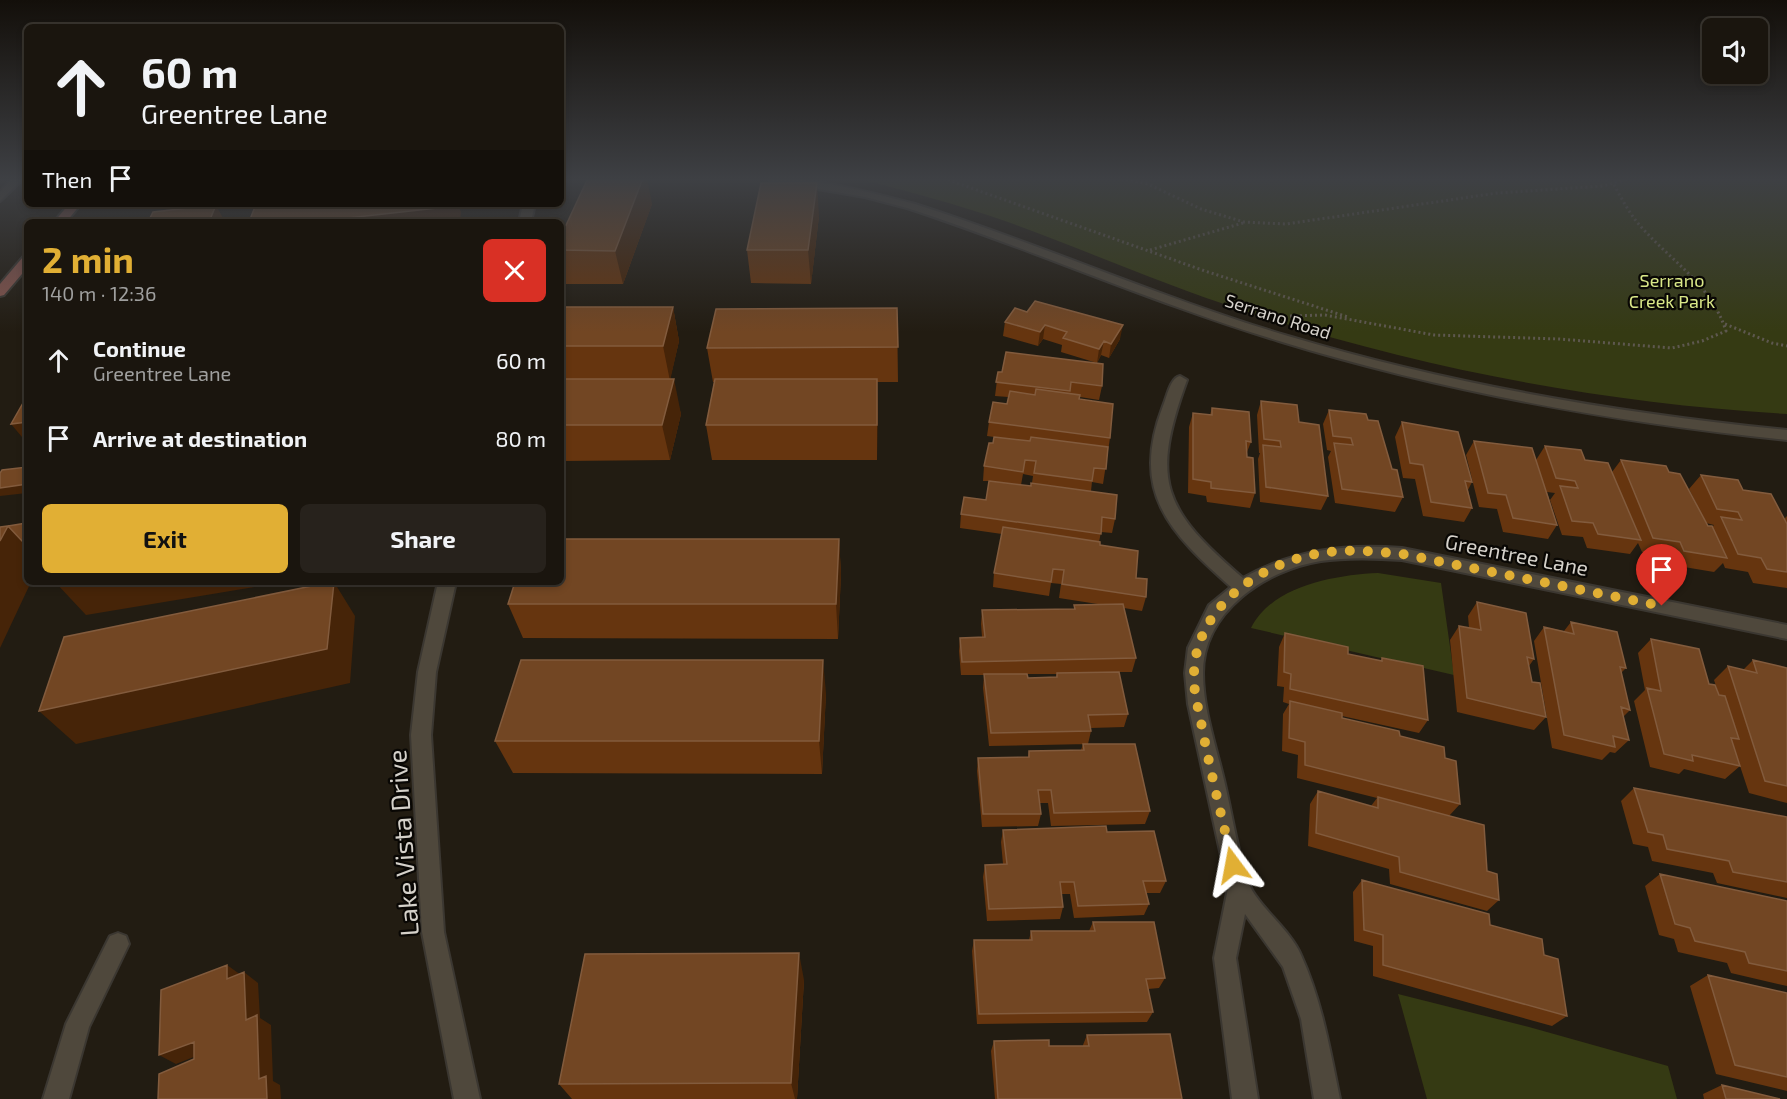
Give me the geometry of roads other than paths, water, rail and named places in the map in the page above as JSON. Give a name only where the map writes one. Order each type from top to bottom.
[{"type":"main road","points":[[0,292],[24,264]]},
{"type":"street","name":"Serrano Road","points":[[975,229],[1279,338],[1414,375],[1629,416],[1787,435]]},
{"type":"street","points":[[1180,380],[1167,411],[1159,448],[1156,472],[1161,498],[1178,527],[1206,556],[1242,587]]},
{"type":"street","name":"Greentree Lane","points":[[1239,888],[1206,751],[1194,673],[1197,648],[1215,610],[1242,587],[1278,566],[1329,552],[1371,551],[1402,554],[1787,632]]},
{"type":"street","name":"Lake Vista Drive","points":[[446,585],[427,672],[421,735],[433,932],[467,1099]]},
{"type":"street","points":[[1239,888],[1225,958],[1245,1099]]},
{"type":"street","points":[[1239,888],[1292,960],[1313,1018],[1328,1099]]},
{"type":"street","points":[[56,1099],[78,1024],[118,944]]},
{"type":"park label","name":"Serrano Creek Park","points":[[1672,290]]}]
